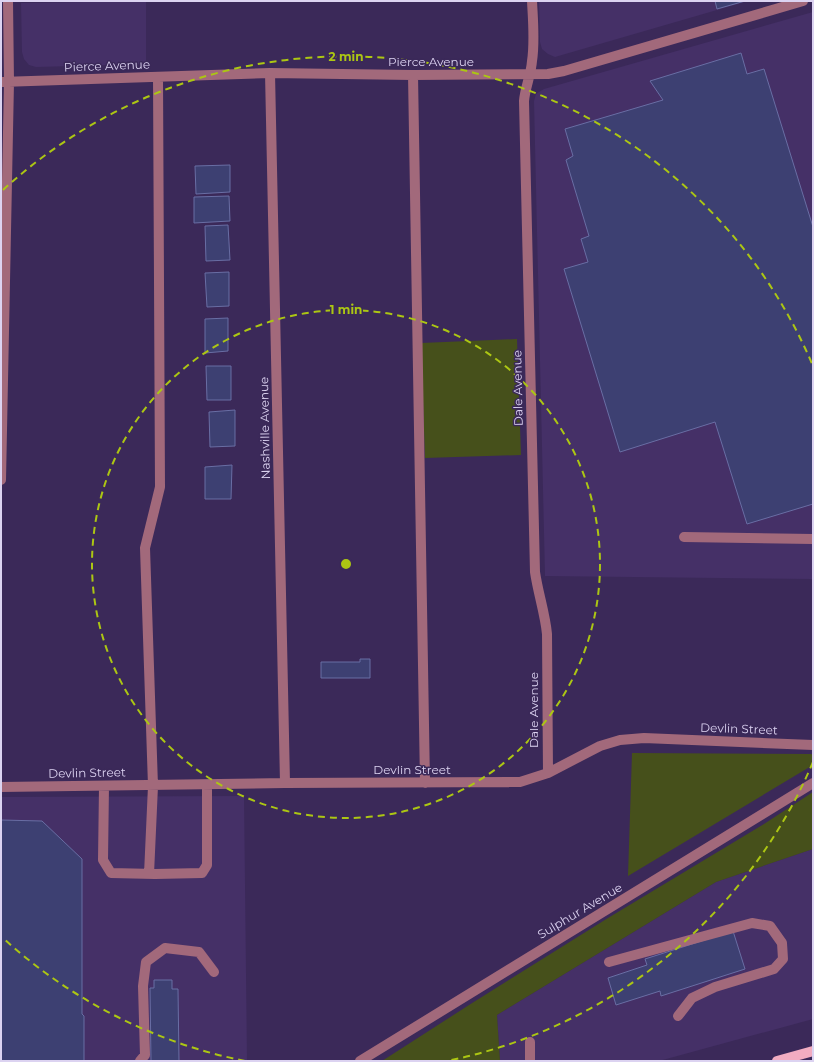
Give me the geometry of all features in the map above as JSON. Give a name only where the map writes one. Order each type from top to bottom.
[{"type":"main road","points":[[776,1061],[813,1052]]},
{"type":"street","points":[[1,475],[5,82],[8,1]]},
{"type":"street","name":"Dale Avenue","points":[[532,1],[533,60],[525,90],[524,101],[535,572],[545,617],[547,634],[548,773]]},
{"type":"street","name":"Pierce Avenue","points":[[5,82],[270,73],[530,75],[564,71],[803,1]]},
{"type":"street","name":"Nashville Avenue","points":[[270,73],[285,783]]},
{"type":"street","points":[[413,75],[424,783]]},
{"type":"street","points":[[149,874],[153,786],[145,548],[160,487],[158,77]]},
{"type":"street","points":[[684,536],[813,539]]},
{"type":"street","name":"Devlin Street","points":[[1,788],[285,783],[520,782],[548,773],[600,746],[620,740],[644,738],[813,744]]},
{"type":"street","name":"Sulphur Avenue","points":[[360,1061],[813,783]]},
{"type":"street","points":[[104,786],[102,818],[103,860],[111,873],[149,874],[202,873],[207,865],[207,785]]},
{"type":"street","points":[[609,962],[752,923],[770,926],[782,944],[783,959],[774,969],[715,987],[692,998],[678,1016]]},
{"type":"street","points":[[140,1061],[145,1055],[143,986],[146,962],[165,948],[199,952],[214,972]]},
{"type":"street","points":[[530,1042],[530,1061]]},
{"type":"shaded area","points":[[146,1],[146,64],[36,67],[29,65],[24,59],[22,52],[21,3]]},
{"type":"shaded area","points":[[539,1],[748,1],[555,57],[542,49],[540,42]]},
{"type":"shaded area","points":[[813,12],[813,579],[545,576],[534,101],[536,94],[544,89]]},
{"type":"shaded area","points":[[244,796],[247,1061],[1,1061],[1,797]]},
{"type":"shaded area","points":[[813,849],[813,1019],[659,1061],[500,1061],[497,1015],[716,882]]},
{"type":"green space","points":[[517,339],[521,455],[425,458],[421,343]]},
{"type":"green space","points":[[632,753],[811,754],[813,755],[813,765],[628,876]]},
{"type":"green space","points":[[813,792],[813,849],[716,882],[497,1015],[500,1061],[382,1061],[608,918],[764,824]]},
{"type":"building","points":[[715,1],[745,1],[717,9]]},
{"type":"building","points":[[741,53],[747,74],[764,69],[813,227],[813,504],[747,524],[715,422],[620,452],[564,269],[588,262],[581,239],[589,236],[566,160],[573,156],[565,129],[663,100],[650,81]]},
{"type":"building","points":[[230,165],[230,192],[196,194],[195,166]]},
{"type":"building","points":[[229,196],[230,221],[194,223],[194,197]]},
{"type":"building","points":[[228,225],[230,260],[206,261],[205,226]]},
{"type":"building","points":[[229,272],[229,306],[207,307],[205,273]]},
{"type":"building","points":[[228,318],[228,351],[205,353],[205,319]]},
{"type":"building","points":[[206,366],[231,366],[231,400],[207,400]]},
{"type":"building","points":[[235,410],[235,446],[210,447],[209,412]]},
{"type":"building","points":[[232,465],[231,499],[205,499],[205,467]]},
{"type":"building","points":[[360,659],[370,659],[370,678],[321,678],[321,662],[360,662]]},
{"type":"building","points":[[1,820],[42,821],[82,859],[82,1014],[84,1016],[84,1061],[1,1061]]},
{"type":"building","points":[[733,931],[745,969],[661,996],[660,991],[616,1005],[608,978],[647,965],[645,959]]},
{"type":"building","points":[[154,980],[172,980],[172,989],[178,989],[179,1061],[151,1061],[150,988],[154,988]]}]
